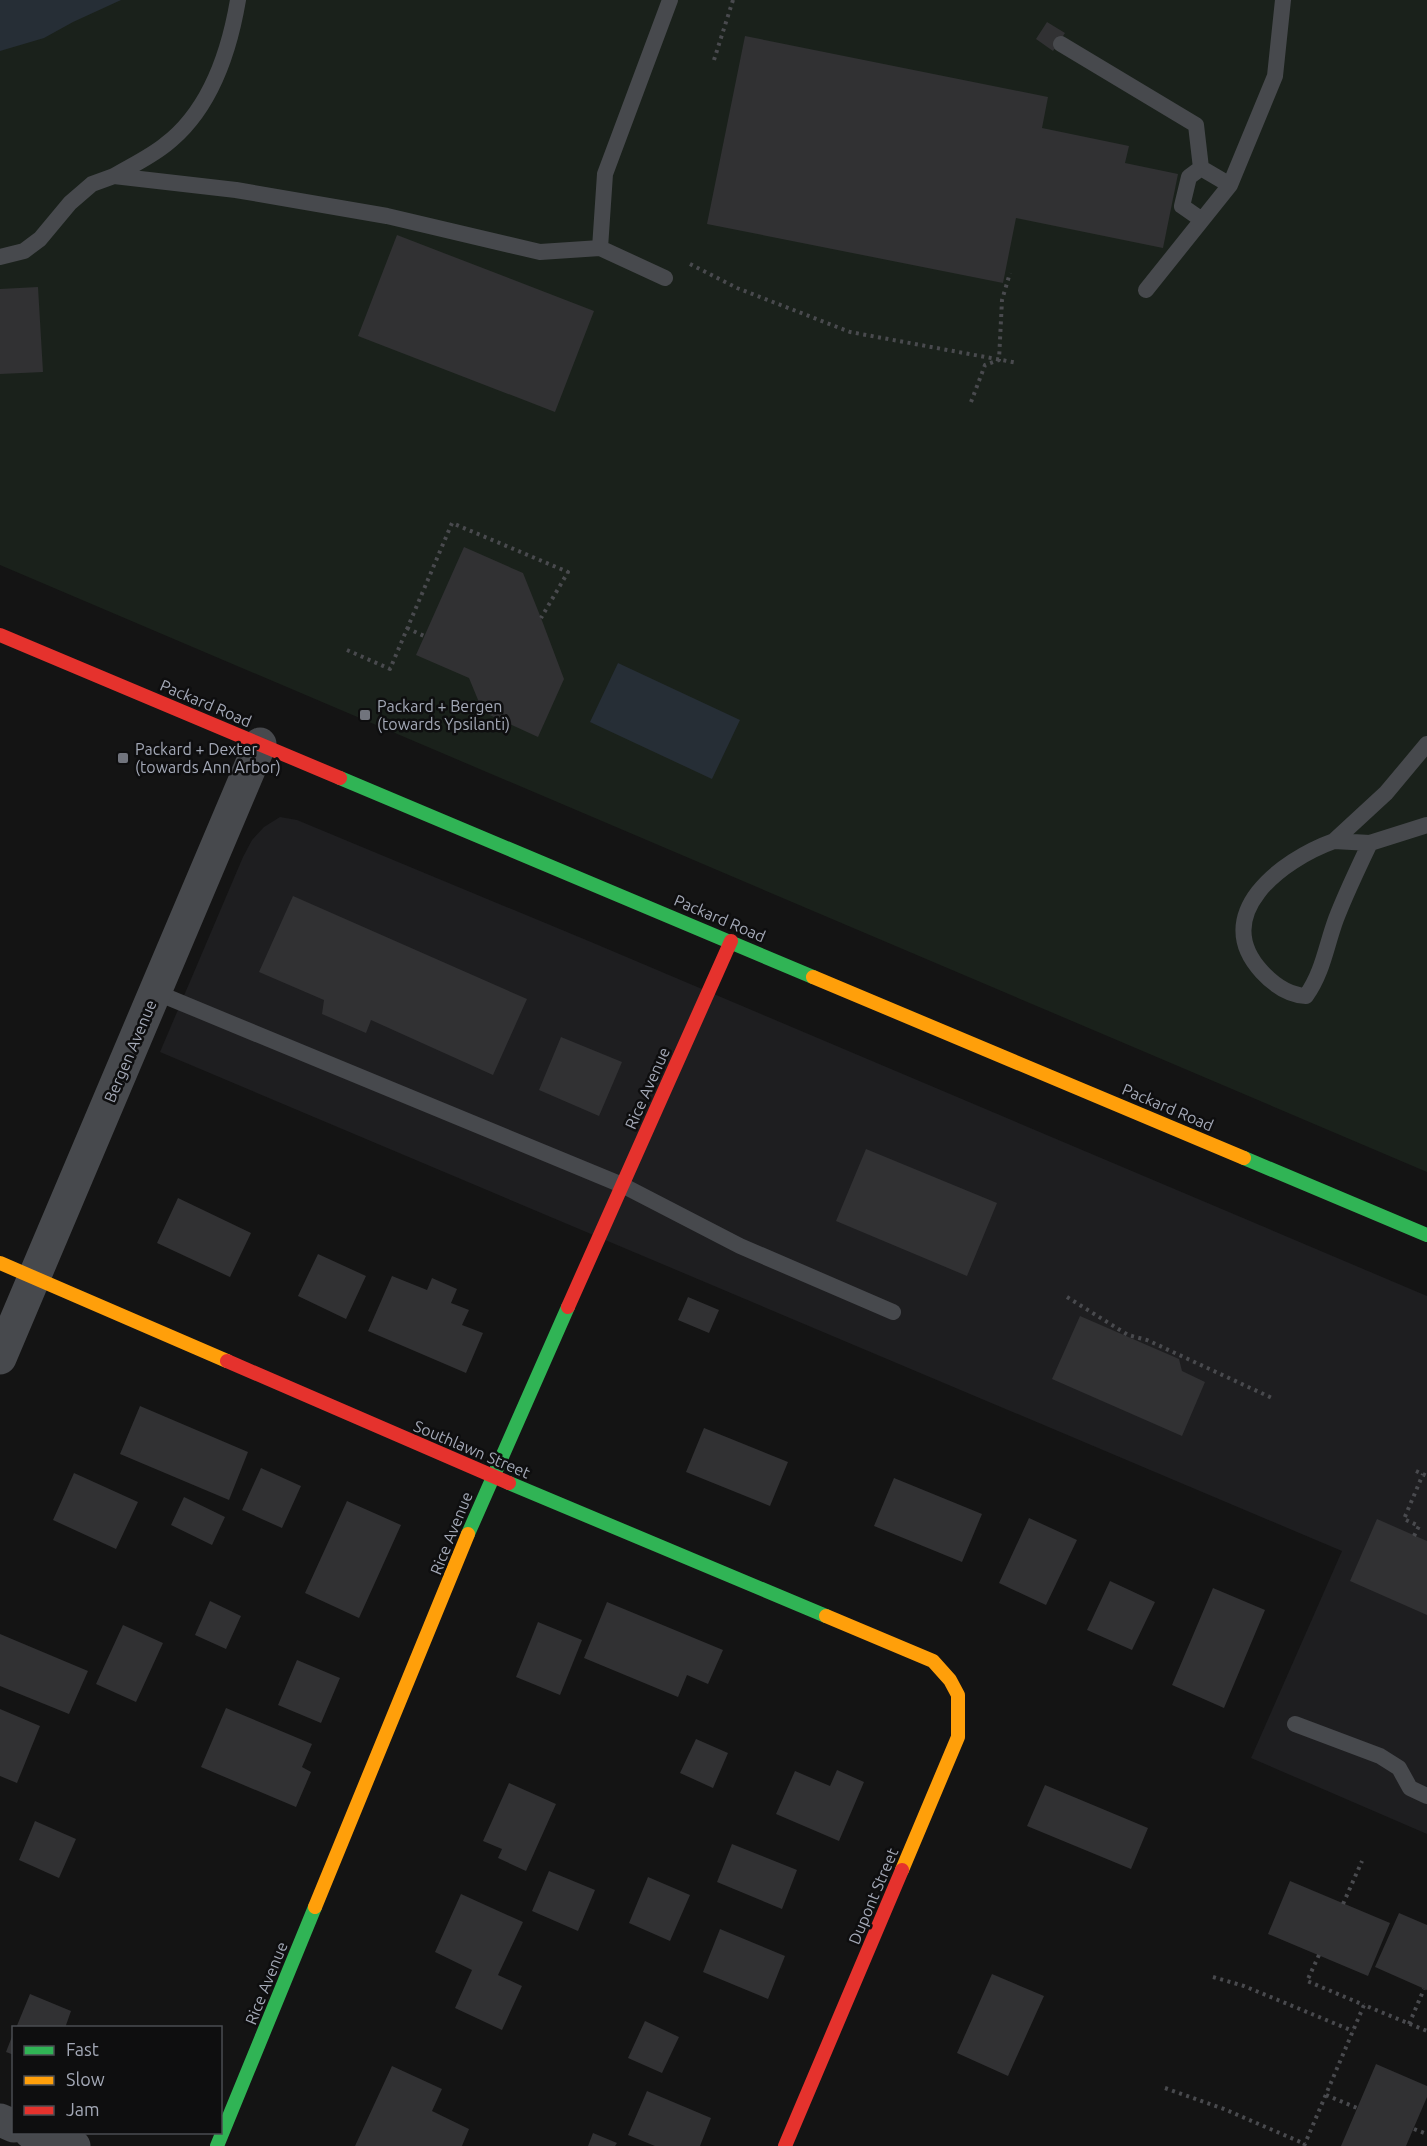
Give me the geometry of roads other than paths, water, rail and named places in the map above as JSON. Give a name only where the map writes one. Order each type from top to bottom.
[{"type":"street","name":"Packard Road","points":[[0,635],[1427,1234]]},
{"type":"street","name":"Bergen Avenue","points":[[0,1358],[260,744]]},
{"type":"street","name":"Rice Avenue","points":[[218,2146],[492,1476],[731,941]]},
{"type":"street","name":"Southlawn Street","points":[[0,1263],[492,1476],[933,1661]]},
{"type":"street","name":"Dupont Street","points":[[784,2146],[958,1737],[960,1707],[954,1683],[933,1661]]},
{"type":"street","points":[[33,2134],[74,2146]]},
{"type":"lane","points":[[0,257],[24,251],[40,238],[70,203],[92,184],[114,176],[166,145],[192,118],[215,82],[231,43],[238,0]]},
{"type":"lane","points":[[600,248],[604,174],[670,0]]},
{"type":"lane","points":[[1146,290],[1230,185],[1275,76],[1283,0]]},
{"type":"lane","points":[[1061,44],[1196,125],[1202,168]]},
{"type":"lane","points":[[1202,168],[1230,185]]},
{"type":"lane","points":[[1202,168],[1189,177],[1182,206],[1202,220]]},
{"type":"lane","points":[[114,176],[236,190],[387,216],[540,252],[600,248],[665,278]]},
{"type":"lane","points":[[1370,843],[1335,922],[1314,984],[1306,996],[1292,995],[1268,978],[1252,961],[1242,936],[1251,901],[1278,871],[1307,851],[1334,841],[1386,793],[1427,744]]},
{"type":"lane","points":[[1334,841],[1370,843],[1427,825]]},
{"type":"lane","points":[[155,992],[622,1185],[740,1246],[893,1312]]},
{"type":"lane","points":[[1295,1724],[1380,1756],[1399,1768],[1410,1788],[1427,1796]]},
{"type":"place","name":"Packard + Bergen (towards Ypsilanti)","points":[[365,715]]},
{"type":"place","name":"Packard + Dexter (towards Ann Arbor)","points":[[123,758]]}]
